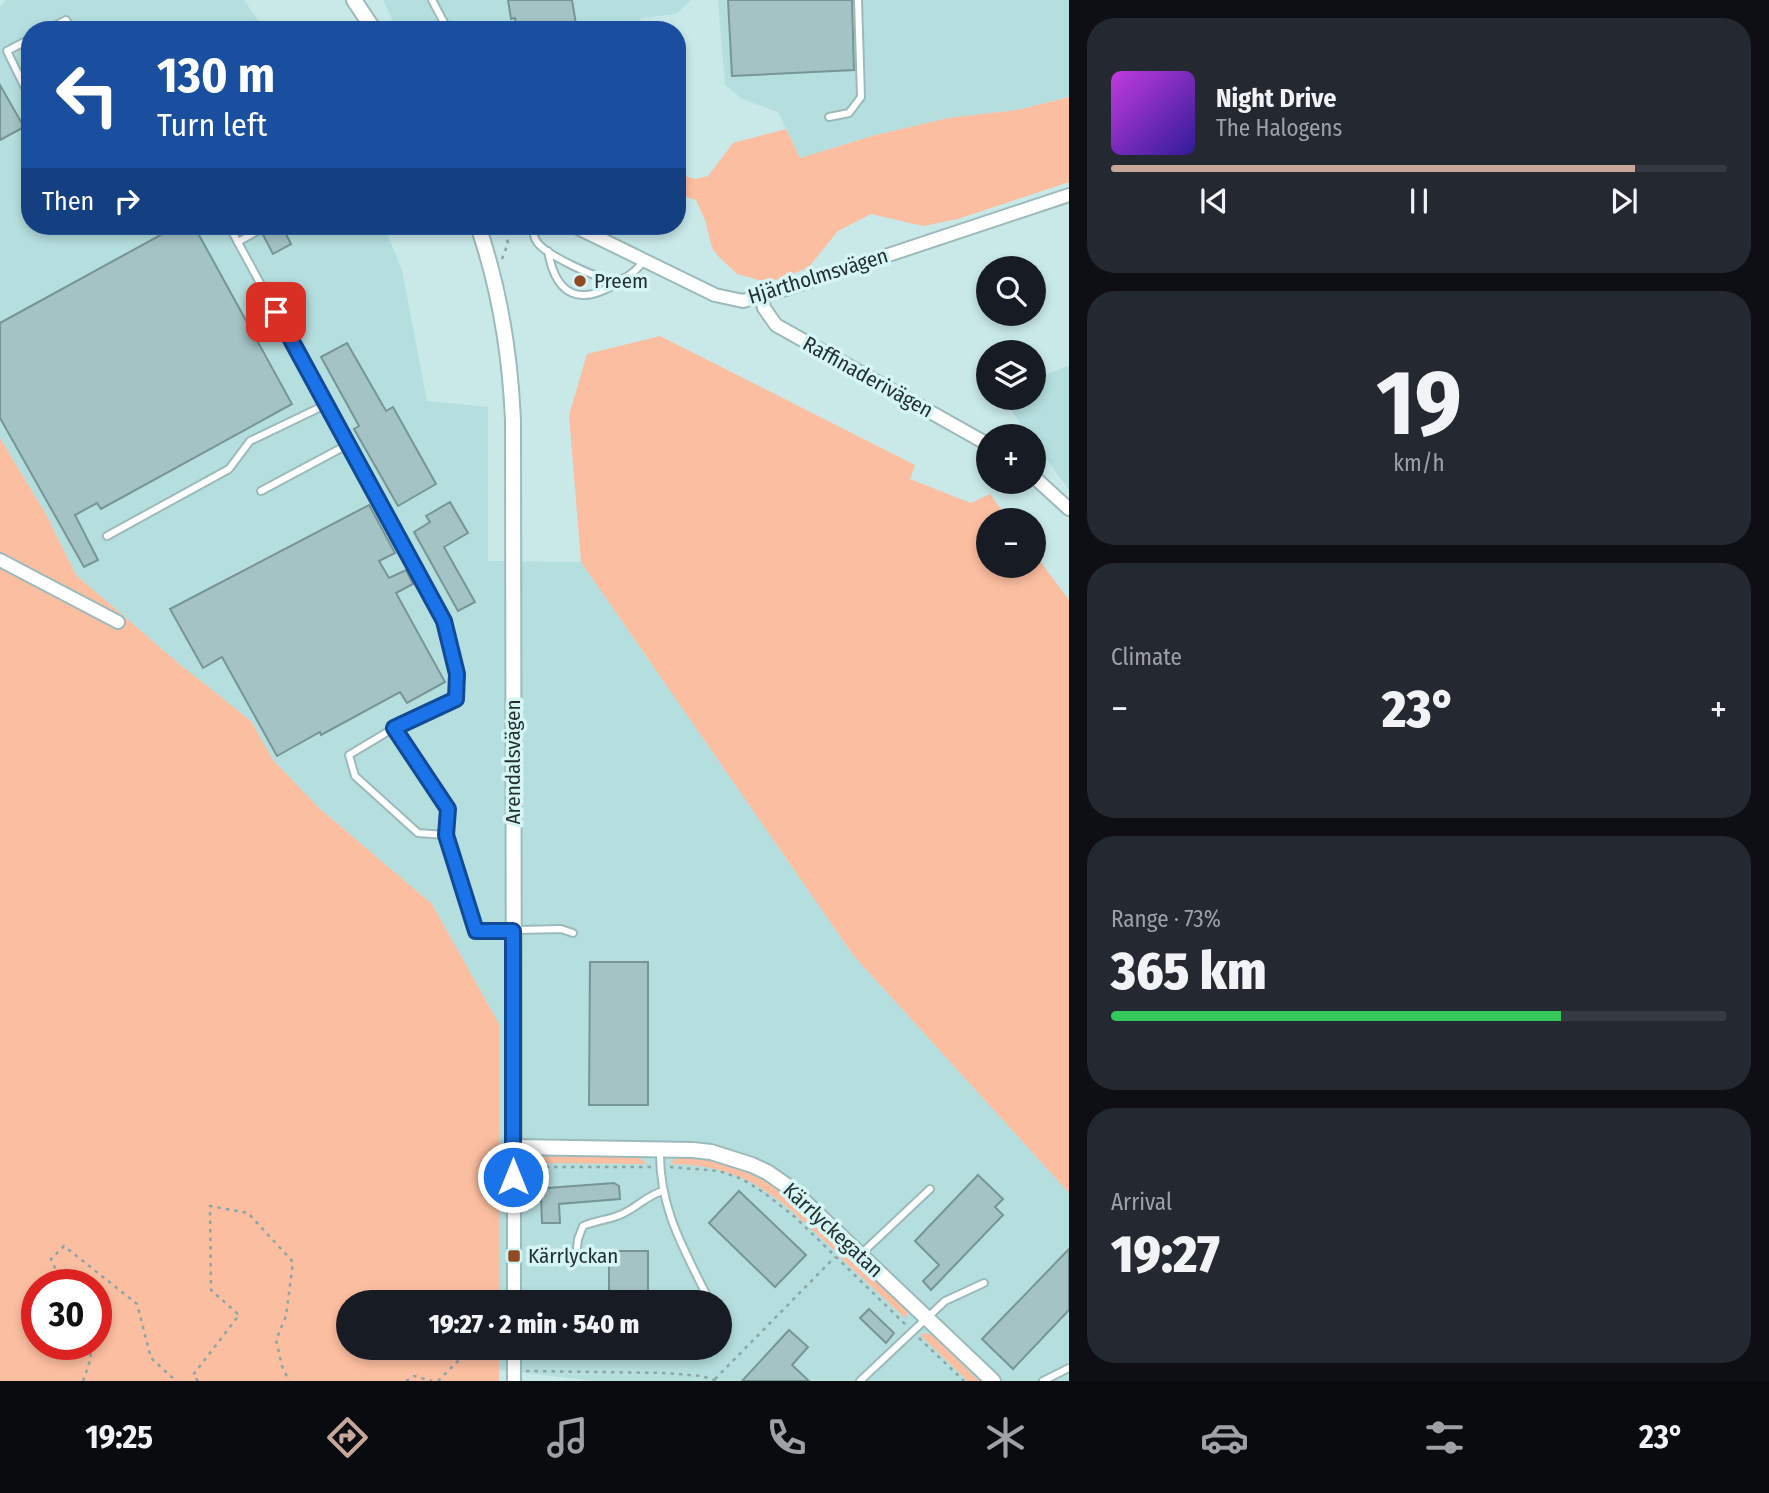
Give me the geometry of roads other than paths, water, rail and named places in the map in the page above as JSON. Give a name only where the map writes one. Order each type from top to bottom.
[{"type":"street","points":[[355,0],[368,21]]},
{"type":"street","name":"Hjärtholmsvägen","points":[[593,235],[715,295],[743,301],[1069,195]]},
{"type":"street","name":"Arendalsvägen","points":[[482,235],[495,278],[510,365],[513,443],[514,1290]]},
{"type":"street","name":"Raffinaderivägen","points":[[762,297],[764,308],[776,325],[976,438]]},
{"type":"street","points":[[1046,488],[1069,509]]},
{"type":"street","points":[[0,560],[118,622]]},
{"type":"street","name":"Kärrlyckegatan","points":[[514,1147],[711,1152],[767,1172],[806,1200],[993,1381]]},
{"type":"lane","points":[[432,0],[443,21]]},
{"type":"lane","points":[[829,117],[849,113],[861,97],[858,0]]},
{"type":"lane","points":[[21,44],[6,51],[21,80]]},
{"type":"lane","points":[[234,235],[444,621],[457,674],[456,699],[394,728],[349,755],[355,776],[418,833],[446,835]]},
{"type":"lane","points":[[238,242],[250,235]]},
{"type":"lane","points":[[535,235],[537,242],[548,251],[602,279],[616,281],[626,277]]},
{"type":"lane","points":[[548,251],[556,280],[569,292],[580,296],[599,294],[646,260]]},
{"type":"lane","points":[[107,536],[229,469],[250,441],[325,405]]},
{"type":"lane","points":[[261,491],[347,445]]},
{"type":"lane","points":[[394,728],[448,809],[446,835],[476,931],[561,929],[573,933]]},
{"type":"lane","points":[[660,1149],[659,1167],[669,1217],[704,1290]]},
{"type":"lane","points":[[861,1254],[930,1189]]},
{"type":"lane","points":[[576,1257],[583,1226],[618,1216],[655,1193],[663,1191]]},
{"type":"lane","points":[[860,1381],[945,1301],[984,1283]]},
{"type":"lane","points":[[1043,1381],[1069,1368]]},
{"type":"place","name":"Preem","points":[[580,281]]},
{"type":"place","name":"Kärrlyckan","points":[[514,1256]]}]
